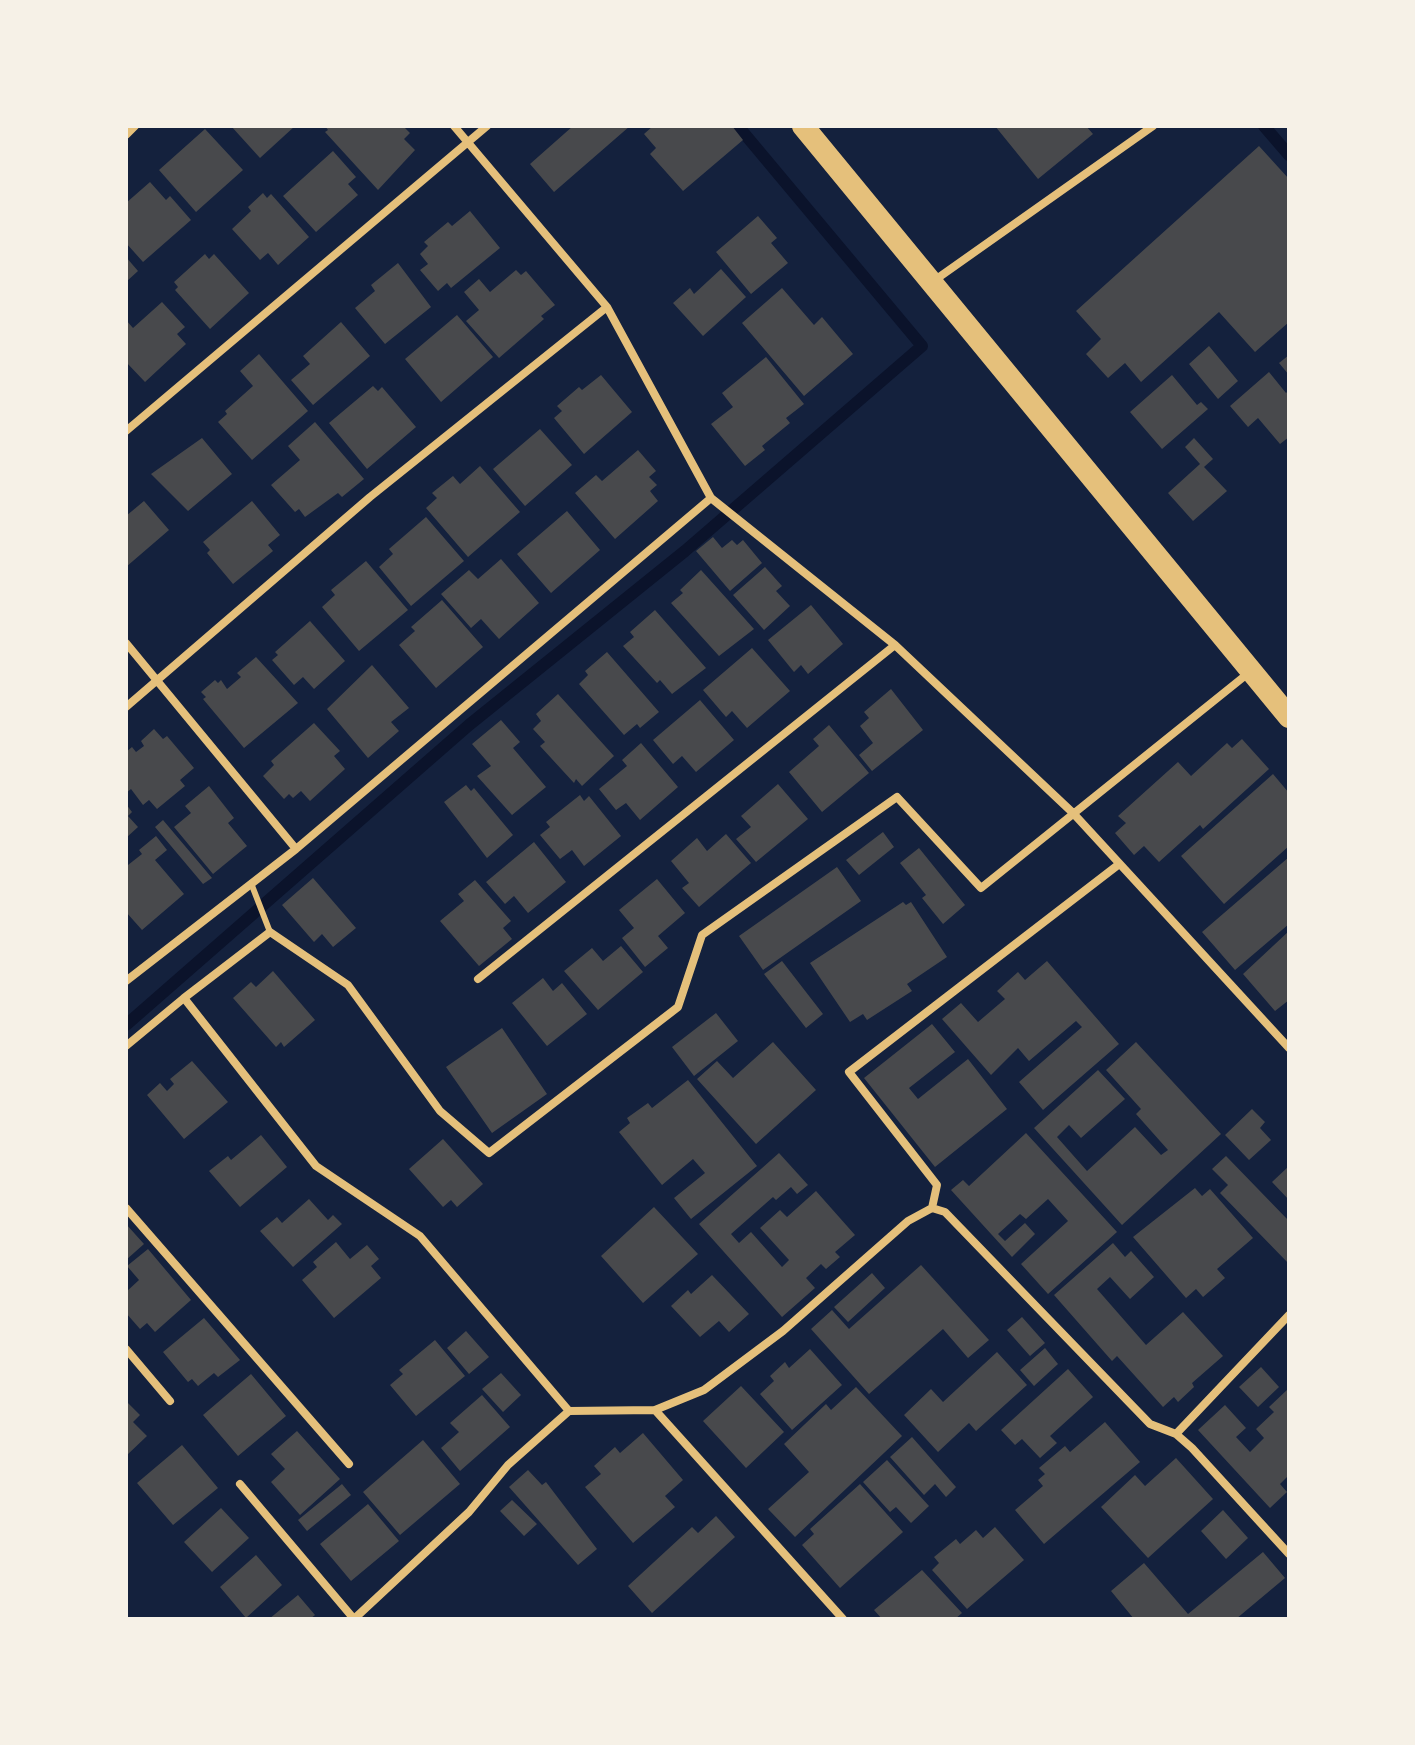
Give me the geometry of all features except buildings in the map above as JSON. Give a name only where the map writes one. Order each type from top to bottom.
[{"type":"highway","points":[[803,126],[1289,717]]},
{"type":"street","points":[[126,135],[135,126]]},
{"type":"street","points":[[454,126],[607,307],[711,498],[895,645],[1073,813],[1289,1048]]},
{"type":"street","points":[[126,431],[487,126]]},
{"type":"street","points":[[932,283],[1153,126]]},
{"type":"street","points":[[126,707],[370,497],[607,307]]},
{"type":"street","points":[[126,981],[296,849],[711,498]]},
{"type":"street","points":[[126,643],[296,849]]},
{"type":"street","points":[[478,979],[895,645]]},
{"type":"street","points":[[126,1046],[270,932],[348,985],[440,1111],[489,1153],[678,1007],[702,935],[897,797],[981,888],[1251,671]]},
{"type":"street","points":[[932,1208],[937,1185],[849,1072],[1118,865]]},
{"type":"street","points":[[184,998],[316,1166],[420,1236],[569,1411]]},
{"type":"street","points":[[126,1208],[349,1464]]},
{"type":"street","points":[[240,1484],[354,1619],[469,1512],[508,1465],[569,1411],[655,1410],[704,1390],[783,1331],[908,1221],[932,1208],[945,1212],[1150,1424],[1176,1434],[1289,1554]]},
{"type":"street","points":[[1176,1434],[1289,1315]]},
{"type":"street","points":[[126,1349],[170,1401]]},
{"type":"street","points":[[655,1410],[843,1619]]},
{"type":"lane","points":[[251,883],[270,932]]},
{"type":"waterway","points":[[126,1025],[469,725],[685,551],[922,346],[738,126]]},
{"type":"waterway","points":[[1264,126],[1289,155]]}]
